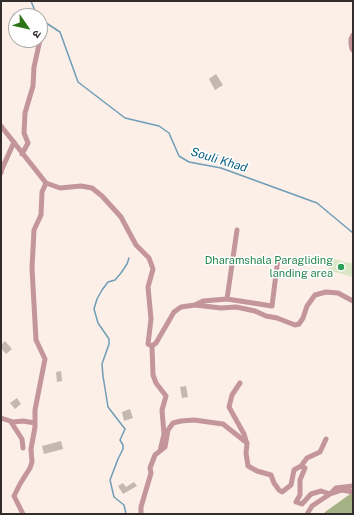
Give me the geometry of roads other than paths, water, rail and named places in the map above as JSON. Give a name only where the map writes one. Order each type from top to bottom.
[{"type":"street","points":[[353,35],[351,39],[353,50]]},
{"type":"street","points":[[22,154],[28,143],[24,133],[25,113],[33,86],[34,67],[38,48]]},
{"type":"street","points":[[1,126],[46,183],[60,188],[81,186],[92,188],[102,196],[121,217],[136,244],[149,258],[153,269],[148,287],[151,319],[148,344],[152,346],[153,375],[156,383],[166,396],[162,410],[164,434],[160,452]]},
{"type":"street","points":[[1,173],[14,142]]},
{"type":"street","points":[[23,514],[14,496],[32,462],[31,449],[35,423],[35,410],[44,359],[36,340],[32,268],[34,230],[41,215],[42,192],[46,183]]},
{"type":"street","points":[[227,299],[237,230]]},
{"type":"street","points":[[195,305],[203,301],[227,299],[272,306],[278,258]]},
{"type":"street","points":[[152,346],[156,343],[174,312],[181,307],[195,305],[221,308],[236,307],[255,311],[295,325],[299,324],[303,318],[307,306],[316,295],[326,292],[338,293],[353,301]]},
{"type":"street","points":[[240,383],[232,395],[229,407],[244,434],[247,444],[246,453],[248,466],[257,471],[271,475],[274,483],[282,492],[291,485],[294,470],[301,466],[307,458],[320,452],[326,439]]},
{"type":"street","points":[[1,418],[11,422],[35,423]]},
{"type":"street","points":[[140,514],[151,474],[150,468],[155,455],[165,447],[168,430],[173,423],[194,420],[223,424],[237,434],[247,444]]},
{"type":"street","points":[[11,422],[22,439],[23,448]]},
{"type":"street","points":[[301,466],[305,468],[300,480],[300,495],[296,502],[302,504],[311,494],[321,491],[330,494]]},
{"type":"street","points":[[330,494],[336,488],[353,486]]},
{"type":"street","points":[[307,514],[312,506],[330,494],[342,490],[353,492]]},
{"type":"waterway","name":"Souli Khad","points":[[31,1],[34,8]]},
{"type":"waterway","name":"Souli Khad","points":[[48,24],[60,32],[78,82],[125,118],[159,126],[169,133],[179,156],[189,162],[221,168],[317,203],[353,233]]},
{"type":"waterway","points":[[126,514],[124,505],[114,497],[110,480],[123,449],[123,445],[120,440],[125,429],[108,407],[102,364],[109,344],[109,339],[98,323],[94,309],[102,290],[108,282],[115,280],[121,273],[129,258]]},
{"type":"place","name":"Dharamshala Paragliding landing area","points":[[341,267]]}]
